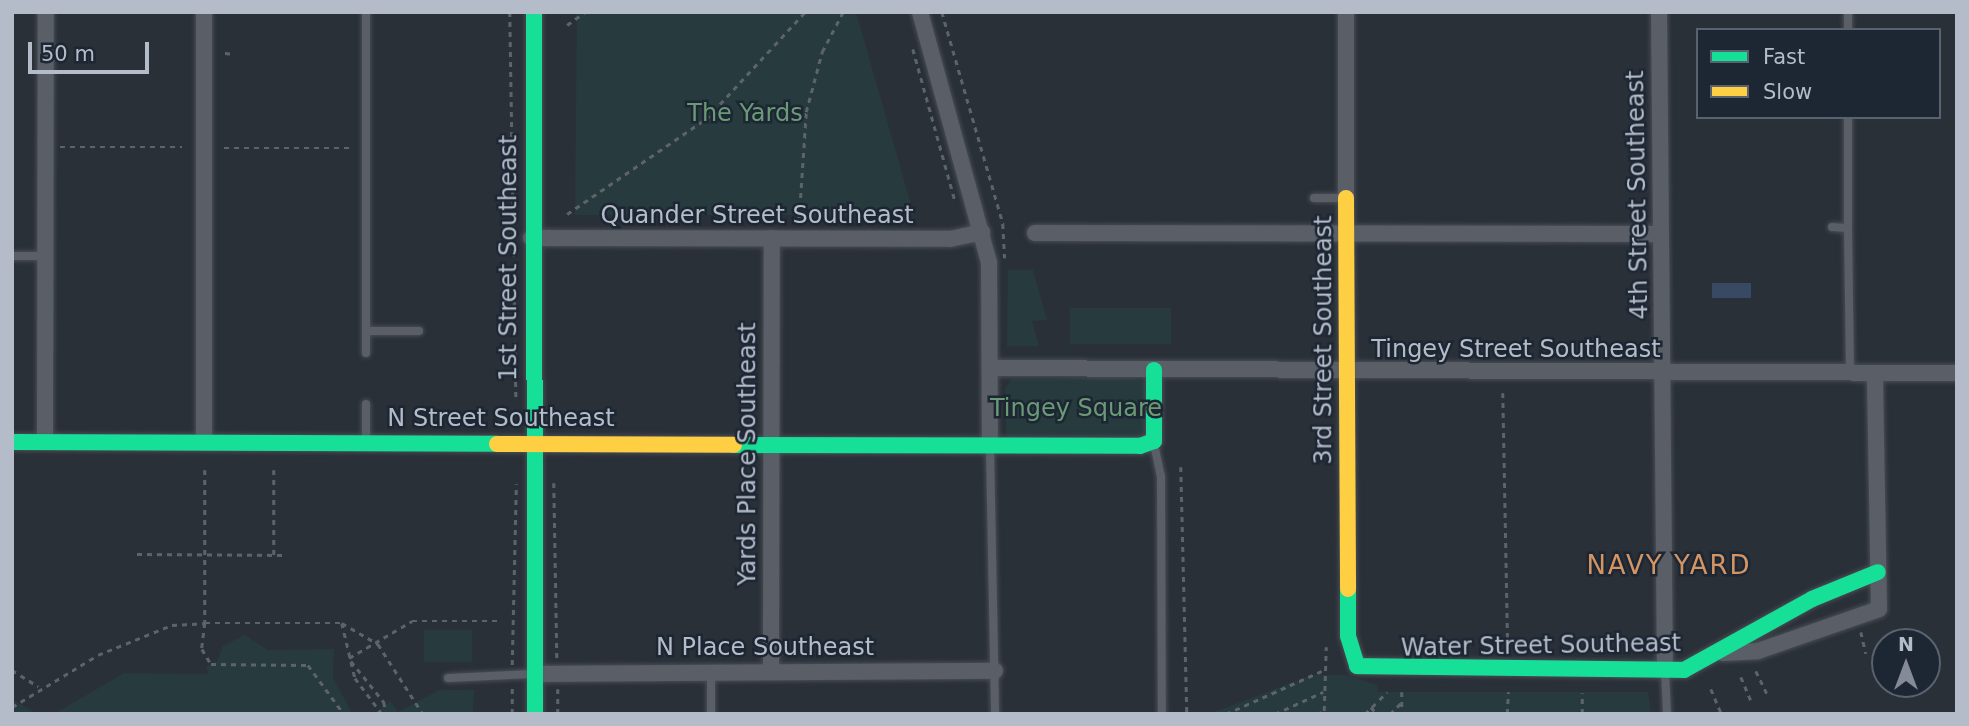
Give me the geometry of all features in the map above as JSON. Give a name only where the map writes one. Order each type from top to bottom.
[{"type":"street","points":[[45,442],[46,12]]},
{"type":"street","points":[[204,12],[204,442]]},
{"type":"street","name":"1st Street Southeast","points":[[534,12],[531,238],[535,714]]},
{"type":"street","points":[[920,12],[982,232],[990,271],[990,442]]},
{"type":"street","name":"3rd Street Southeast","points":[[1346,12],[1348,636],[1357,666]]},
{"type":"street","name":"4th Street Southeast","points":[[1659,12],[1665,671]]},
{"type":"street","name":"Quander Street Southeast","points":[[531,238],[950,239],[982,232]]},
{"type":"street","points":[[1035,233],[1661,234]]},
{"type":"street","name":"Yards Place Southeast","points":[[771,671],[772,238]]},
{"type":"street","name":"Tingey Street Southeast","points":[[990,369],[1957,373]]},
{"type":"street","points":[[1154,370],[1154,441]]},
{"type":"street","name":"Water Street Southeast","points":[[1723,653],[1758,651],[1879,609],[1875,373]]},
{"type":"street","name":"N Street Southeast","points":[[12,442],[1154,441]]},
{"type":"street","name":"Water Street Southeast","points":[[1357,666],[1665,671],[1690,668],[1723,653],[1805,602],[1878,572]]},
{"type":"street","name":"N Place Southeast","points":[[535,674],[558,671],[995,671]]},
{"type":"lane","points":[[366,12],[366,353]]},
{"type":"lane","points":[[1848,119],[1850,373]]},
{"type":"lane","points":[[1314,198],[1346,198]]},
{"type":"lane","points":[[1832,227],[1848,228]]},
{"type":"lane","points":[[12,256],[45,256]]},
{"type":"lane","points":[[366,331],[419,331]]},
{"type":"lane","points":[[366,404],[366,442]]},
{"type":"lane","points":[[1154,441],[1161,476],[1162,714]]},
{"type":"lane","points":[[990,442],[995,714]]},
{"type":"lane","points":[[711,671],[712,714]]},
{"type":"lane","points":[[1665,671],[1667,714]]},
{"type":"lane","points":[[448,678],[535,674]]},
{"type":"path","points":[[510,12],[511,386],[518,406]]},
{"type":"path","points":[[567,25],[585,12]]},
{"type":"path","points":[[567,214],[706,119],[805,12]]},
{"type":"path","points":[[799,218],[806,112],[822,52],[843,12]]},
{"type":"path","points":[[912,42],[947,188],[958,205]]},
{"type":"path","points":[[225,53],[235,54]]},
{"type":"path","points":[[60,147],[182,147]]},
{"type":"path","points":[[224,148],[366,148]]},
{"type":"path","points":[[1503,393],[1507,656]]},
{"type":"path","points":[[1181,467],[1187,714]]},
{"type":"path","points":[[205,470],[205,623],[202,649],[211,664],[308,665],[344,714]]},
{"type":"path","points":[[274,470],[274,555]]},
{"type":"path","points":[[512,662],[511,493],[517,478]]},
{"type":"path","points":[[553,479],[558,714]]},
{"type":"path","points":[[137,554],[285,555]]},
{"type":"path","points":[[349,658],[378,644],[412,621],[502,621]]},
{"type":"path","points":[[342,623],[355,678],[384,714]]},
{"type":"path","points":[[12,707],[38,687],[172,625],[342,623],[378,644],[423,714]]},
{"type":"path","points":[[1860,629],[1866,653]]},
{"type":"path","points":[[1317,714],[1324,712],[1326,647]]},
{"type":"path","points":[[349,658],[384,702],[384,714]]},
{"type":"path","points":[[1226,714],[1325,669]]},
{"type":"path","points":[[12,670],[38,687]]},
{"type":"path","points":[[1756,671],[1767,694]]},
{"type":"path","points":[[1741,677],[1751,701]]},
{"type":"path","points":[[1711,689],[1721,713]]},
{"type":"path","points":[[512,691],[512,714]]},
{"type":"path","points":[[1275,714],[1324,691]]},
{"type":"path","points":[[1365,714],[1387,692]]},
{"type":"path","points":[[1402,692],[1402,714]]},
{"type":"path","points":[[1507,714],[1508,692]]},
{"type":"path","points":[[1582,693],[1582,714]]},
{"type":"path","points":[[1390,714],[1402,702]]},
{"type":"path","points":[[1371,708],[1377,714]]},
{"type":"green space","name":"The Yards","points":[[577,12],[856,12],[914,215],[575,215]]},
{"type":"green space","points":[[1008,270],[1033,270],[1047,320],[1032,321],[1039,346],[1007,346]]},
{"type":"green space","points":[[1070,308],[1171,308],[1171,344],[1070,344]]},
{"type":"green space","name":"Tingey Square","points":[[1132,377],[1145,383],[1147,428],[1140,439],[1012,440],[1006,434],[1005,389],[1011,379]]},
{"type":"green space","points":[[424,630],[472,630],[472,662],[424,662]]},
{"type":"green space","points":[[245,635],[268,650],[334,649],[333,677],[352,714],[54,714],[124,673],[209,674],[206,667],[217,661],[223,646]]},
{"type":"green space","points":[[1312,675],[1346,675],[1377,685],[1378,692],[1648,692],[1651,714],[1209,714]]},
{"type":"green space","points":[[439,690],[474,690],[473,714],[374,714],[390,701],[398,712]]},
{"type":"green space","points":[[12,699],[15,701],[38,714],[12,714]]},
{"type":"water","points":[[1712,283],[1751,283],[1751,298],[1712,298]]},
{"type":"traffic: fast","points":[[534,12],[535,714]]},
{"type":"traffic: fast","points":[[734,445],[1140,446],[1154,441],[1154,370]]},
{"type":"traffic: fast","points":[[12,442],[497,444]]},
{"type":"traffic: fast","points":[[1348,589],[1348,636],[1357,666],[1684,670],[1812,599],[1878,572]]},
{"type":"traffic: slow","points":[[1346,198],[1348,589]]},
{"type":"traffic: slow","points":[[497,444],[734,445]]},
{"type":"district","name":"NAVY YARD","points":[[1669,566]]}]
